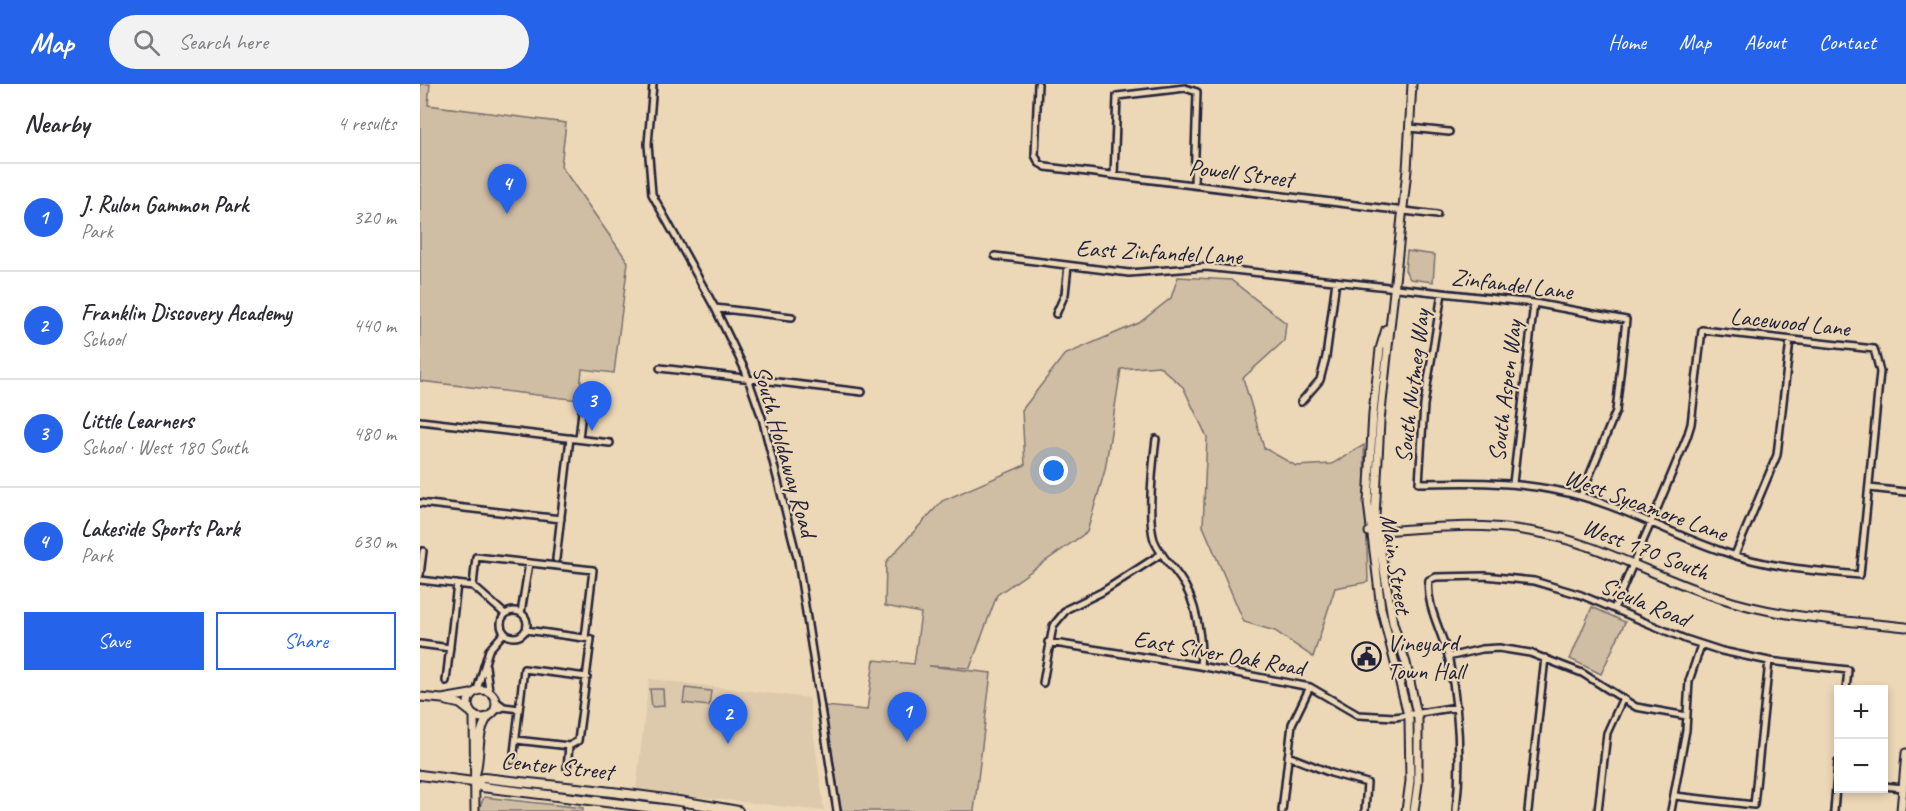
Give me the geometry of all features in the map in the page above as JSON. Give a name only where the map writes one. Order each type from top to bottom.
[{"type":"main road","points":[[420,775],[472,782]]},
{"type":"main road","name":"Center Street","points":[[472,782],[483,778],[674,799],[738,811]]},
{"type":"main road","name":"Center Street","points":[[472,782],[482,787],[680,811]]},
{"type":"main road","points":[[674,799],[680,811]]},
{"type":"street","name":"South Holdaway Road","points":[[654,84],[648,144],[652,194],[715,308],[748,379],[762,418],[798,561],[837,811]]},
{"type":"street","name":"Powell Street","points":[[1038,84],[1035,155],[1041,165],[1437,215]]},
{"type":"street","name":"Main Street","points":[[1412,84],[1410,128],[1389,321],[1373,532],[1393,622],[1406,663],[1418,783],[1414,811]]},
{"type":"street","points":[[1114,176],[1118,96],[1185,88],[1197,92],[1194,185]]},
{"type":"street","points":[[1410,128],[1449,132]]},
{"type":"street","name":"East Zinfandel Lane","points":[[995,256],[1129,273],[1206,267],[1393,287]]},
{"type":"street","points":[[1056,314],[1065,294],[1068,266]]},
{"type":"street","points":[[1301,402],[1320,380],[1326,357],[1336,281]]},
{"type":"street","name":"Zinfandel Lane","points":[[1393,287],[1534,303],[1626,320],[1616,411],[1581,496]]},
{"type":"street","name":"South Nutmeg Way","points":[[1419,483],[1424,405],[1442,293]]},
{"type":"street","name":"South Aspen Way","points":[[1513,483],[1534,303]]},
{"type":"street","points":[[715,308],[792,317]]},
{"type":"street","name":"Lacewood Lane","points":[[1651,522],[1691,424],[1702,330],[1874,349],[1880,372],[1869,488]]},
{"type":"street","points":[[1735,555],[1777,455],[1790,340]]},
{"type":"street","points":[[660,368],[862,392]]},
{"type":"street","points":[[579,439],[583,402]]},
{"type":"street","points":[[420,421],[610,442]]},
{"type":"street","points":[[556,559],[570,438]]},
{"type":"street","points":[[1156,439],[1152,523],[1154,538],[1161,554],[1181,579],[1190,595],[1201,652],[1200,666]]},
{"type":"street","name":"West Sycamore Lane","points":[[1419,483],[1513,483],[1581,496],[1735,555],[1792,568],[1860,575],[1869,488]]},
{"type":"street","points":[[1869,488],[1906,492]]},
{"type":"street","points":[[420,502],[561,519]]},
{"type":"street","points":[[1614,609],[1651,522]]},
{"type":"street","name":"West 170 South","points":[[1373,532],[1456,526],[1528,530],[1560,537],[1717,597],[1780,614],[1906,627]]},
{"type":"street","points":[[420,574],[423,551]]},
{"type":"street","points":[[1043,683],[1048,642],[1053,626],[1067,609],[1102,592],[1161,554]]},
{"type":"street","points":[[473,585],[476,557],[593,570],[587,677],[580,735],[577,742],[569,746],[516,740]]},
{"type":"street","points":[[521,613],[530,563]]},
{"type":"street","name":"Sicula Road","points":[[1448,657],[1429,593],[1429,580],[1454,575],[1512,578],[1558,587],[1701,645],[1769,661],[1848,670],[1846,685]]},
{"type":"street","points":[[420,580],[473,585],[505,614]]},
{"type":"street","points":[[446,681],[457,584]]},
{"type":"street","points":[[504,633],[500,622],[505,614],[514,610],[526,619],[526,630]]},
{"type":"street","points":[[504,633],[516,637],[526,630],[588,639]]},
{"type":"street","points":[[475,811],[472,782],[472,714],[468,703],[486,666],[489,650],[504,633]]},
{"type":"street","name":"East Silver Oak Road","points":[[1048,642],[1200,666],[1310,687],[1358,715],[1375,717],[1457,707]]},
{"type":"street","points":[[420,644],[450,648]]},
{"type":"street","points":[[1671,811],[1687,716],[1689,681],[1701,645]]},
{"type":"street","points":[[1456,811],[1461,751],[1457,707],[1448,657],[1499,648],[1545,658],[1582,673],[1622,700],[1645,710],[1687,716]]},
{"type":"street","points":[[1528,811],[1545,658]]},
{"type":"street","points":[[1675,796],[1754,805],[1769,661]]},
{"type":"street","points":[[486,666],[489,691],[496,701],[504,707],[519,709]]},
{"type":"street","points":[[513,761],[524,669],[587,677]]},
{"type":"street","points":[[1282,811],[1292,724],[1310,687]]},
{"type":"street","points":[[442,699],[489,691]]},
{"type":"street","points":[[420,697],[442,699],[460,704],[472,714],[488,717]]},
{"type":"street","points":[[1598,811],[1607,733],[1622,700]]},
{"type":"street","points":[[495,711],[496,701]]},
{"type":"street","points":[[472,782],[477,770],[482,730],[488,717],[504,707]]},
{"type":"street","name":"Main Street","points":[[1406,811],[1410,781],[1412,713]]},
{"type":"street","points":[[567,768],[569,746]]},
{"type":"street","points":[[1901,811],[1906,753]]},
{"type":"street","points":[[1288,756],[1331,773],[1366,783],[1365,811]]},
{"type":"street","points":[[1888,786],[1903,788]]},
{"type":"street","points":[[1834,811],[1836,793]]},
{"type":"shaded area","points":[[420,84],[430,84],[428,105],[566,123],[561,166],[628,262],[614,373],[582,369],[579,400],[420,381]]},
{"type":"shaded area","points":[[1407,251],[1435,255],[1433,282],[1410,279],[1405,270]]},
{"type":"shaded area","points":[[1178,277],[1231,280],[1286,323],[1284,341],[1243,378],[1264,448],[1296,466],[1332,464],[1364,445],[1368,582],[1335,588],[1313,657],[1275,631],[1244,622],[1203,526],[1207,437],[1183,387],[1159,366],[1121,369],[1105,470],[1087,532],[997,595],[970,668],[929,666],[991,673],[974,811],[841,811],[825,706],[867,710],[874,660],[914,664],[921,613],[885,606],[886,562],[942,501],[1025,465],[1022,410],[1064,355],[1139,323],[1171,298]]},
{"type":"shaded area","points":[[1592,607],[1625,622],[1601,674],[1570,659]]},
{"type":"shaded area","points":[[649,679],[809,698],[824,811],[636,790]]},
{"type":"shaded area","points":[[685,688],[711,691],[709,706],[683,703]]},
{"type":"shaded area","points":[[650,689],[663,689],[664,706],[652,707]]},
{"type":"shaded area","points":[[484,797],[583,808],[583,811],[478,811]]},
{"type":"place","name":"Lakeside Sports Park","points":[[507,214]]},
{"type":"place","name":"Little Learners","points":[[592,431]]},
{"type":"place","name":"Vineyard Town Hall","points":[[1366,657]]},
{"type":"place","name":"J. Rulon Gammon Park","points":[[907,742]]},
{"type":"place","name":"Franklin Discovery Academy","points":[[728,744]]}]
